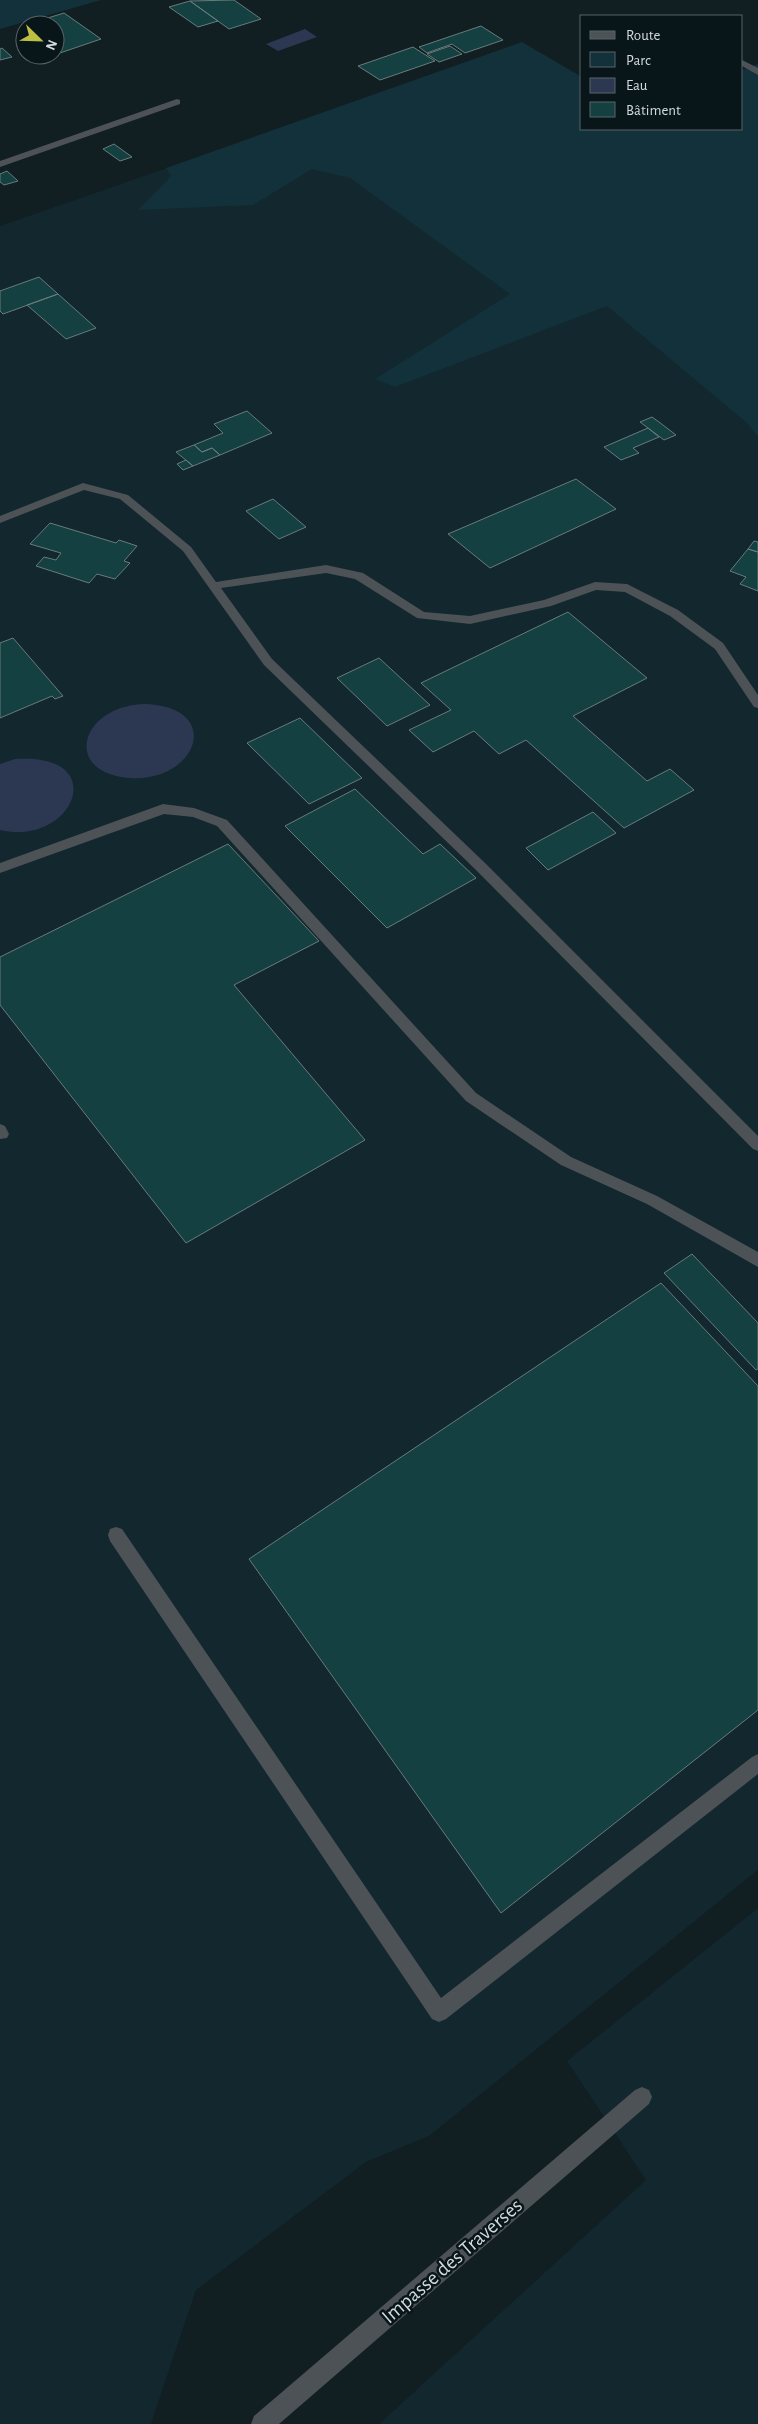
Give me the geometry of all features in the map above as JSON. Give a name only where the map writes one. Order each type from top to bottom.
[{"type":"lane","points":[[743,63],[758,72]]},
{"type":"lane","points":[[0,164],[177,102]]},
{"type":"lane","points":[[0,520],[84,486],[124,497],[186,548],[268,662],[480,866],[758,1145]]},
{"type":"lane","points":[[214,586],[326,569],[359,576],[421,615],[470,620],[547,604],[595,586],[627,588],[674,613],[719,646],[758,704]]},
{"type":"lane","points":[[0,868],[163,809],[194,813],[222,823],[471,1097],[566,1161],[652,1200],[758,1260]]},
{"type":"lane","points":[[116,1535],[439,2012],[758,1763]]},
{"type":"lane","name":"Impasse des Traverses","points":[[262,2424],[642,2097]]},
{"type":"shaded area","points":[[339,108],[758,318],[758,1870],[429,2136],[366,2162],[196,2290],[151,2424],[0,2424],[0,226]]},
{"type":"shaded area","points":[[758,1908],[758,2424],[379,2424],[646,2180],[567,2061]]},
{"type":"green space","points":[[0,0],[101,0],[49,15],[15,15],[15,25],[0,29]]},
{"type":"green space","points":[[522,42],[580,76],[580,130],[743,130],[743,70],[758,64],[758,437],[747,423],[607,306],[395,387],[375,379],[510,294],[350,178],[312,169],[253,205],[138,210],[171,176],[166,168]]},
{"type":"water","points":[[305,29],[317,37],[278,51],[266,44]]},
{"type":"water","points":[[144,704],[169,708],[186,717],[193,730],[193,744],[185,757],[172,769],[153,776],[129,778],[108,773],[94,764],[87,752],[87,740],[94,727],[106,716],[122,708]]},
{"type":"water","points":[[15,759],[46,761],[64,770],[73,783],[72,798],[63,813],[47,825],[26,832],[0,830],[0,764]]},
{"type":"building","points":[[234,0],[261,19],[229,29],[190,1]]},
{"type":"building","points":[[190,1],[218,21],[198,27],[169,7]]},
{"type":"building","points":[[64,13],[101,39],[65,51],[65,15],[58,15]]},
{"type":"building","points":[[481,26],[503,40],[465,53],[452,44],[427,53],[419,47]]},
{"type":"building","points":[[450,46],[462,54],[439,62],[427,54]]},
{"type":"building","points":[[413,47],[435,61],[380,80],[358,66]]},
{"type":"building","points":[[2,48],[12,57],[0,60],[0,49]]},
{"type":"building","points":[[114,144],[132,157],[120,161],[103,149]]},
{"type":"building","points":[[7,171],[18,181],[4,185],[0,182],[0,174]]},
{"type":"building","points":[[39,277],[58,294],[3,314],[0,311],[0,291]]},
{"type":"building","points":[[58,294],[96,328],[66,339],[27,305]]},
{"type":"building","points":[[247,411],[272,433],[220,455],[212,448],[202,452],[194,445],[223,433],[214,424]]},
{"type":"building","points":[[652,417],[676,435],[664,440],[640,422]]},
{"type":"building","points":[[648,428],[659,437],[633,448],[639,453],[621,460],[604,447]]},
{"type":"building","points":[[194,445],[202,452],[212,448],[220,455],[193,466],[176,452]]},
{"type":"building","points":[[186,460],[193,466],[183,470],[177,464]]},
{"type":"building","points":[[576,479],[616,509],[490,568],[448,534]]},
{"type":"building","points":[[273,499],[306,527],[279,539],[246,511]]},
{"type":"building","points":[[50,523],[116,543],[119,540],[137,546],[124,561],[130,563],[115,579],[97,574],[89,583],[36,566],[44,557],[56,560],[61,553],[30,544]]},
{"type":"building","points":[[754,541],[758,542],[758,552],[748,549]]},
{"type":"building","points":[[748,549],[758,552],[758,591],[740,584],[746,577],[730,571]]},
{"type":"building","points":[[568,612],[647,678],[573,716],[647,781],[670,769],[694,790],[624,828],[526,740],[499,754],[474,731],[433,752],[409,730],[451,710],[421,683]]},
{"type":"building","points":[[13,638],[63,696],[55,699],[52,696],[0,718],[0,643]]},
{"type":"building","points":[[379,658],[430,705],[387,726],[337,678]]},
{"type":"building","points":[[300,718],[362,778],[309,804],[247,743]]},
{"type":"building","points":[[355,789],[423,854],[440,844],[476,878],[387,928],[285,826]]},
{"type":"building","points":[[593,812],[616,833],[548,870],[526,848]]},
{"type":"building","points":[[228,844],[319,941],[234,985],[365,1140],[186,1243],[0,1005],[0,957]]},
{"type":"building","points":[[692,1254],[758,1323],[758,1369],[756,1370],[664,1273]]},
{"type":"building","points":[[661,1283],[758,1386],[758,1710],[501,1913],[249,1559]]}]
